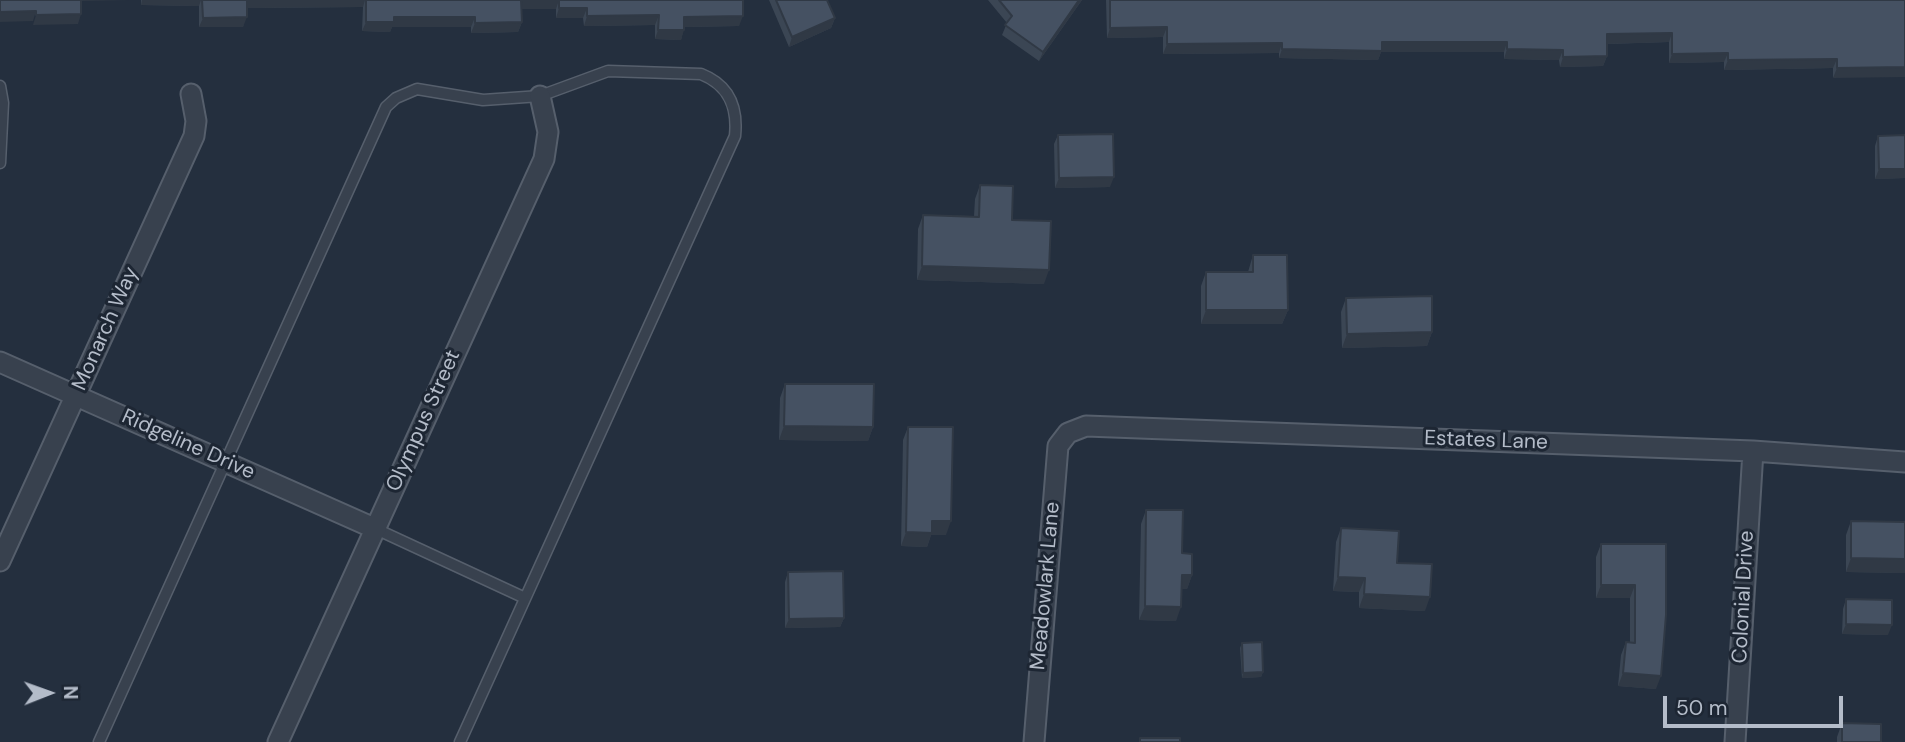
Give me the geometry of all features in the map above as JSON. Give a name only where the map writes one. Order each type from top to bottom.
[{"type":"street","name":"Monarch Way","points":[[0,562],[194,135],[196,121],[191,94]]},
{"type":"street","name":"Olympus Street","points":[[278,742],[544,159],[548,132],[540,96]]},
{"type":"street","name":"Ridgeline Drive","points":[[0,362],[376,529]]},
{"type":"street","name":"Estates Lane","points":[[1068,433],[1086,426],[1753,451],[1905,462]]},
{"type":"street","name":"Meadowlark Lane","points":[[1034,742],[1058,446],[1068,433]]},
{"type":"street","name":"Colonial Drive","points":[[1735,742],[1753,451]]},
{"type":"lane","points":[[99,742],[386,107],[396,98],[416,89],[473,99],[540,96],[608,71],[691,72],[715,80],[727,93],[737,121],[735,136],[460,742]]},
{"type":"lane","points":[[0,86],[4,103],[0,163]]},
{"type":"lane","points":[[376,529],[525,598]]},
{"type":"building","points":[[0,0],[81,0],[81,14],[36,15],[36,11],[0,12]]},
{"type":"building","points":[[202,0],[247,0],[247,17],[203,18]]},
{"type":"building","points":[[366,0],[521,0],[522,22],[475,23],[475,17],[394,17],[394,22],[366,22]]},
{"type":"building","points":[[559,0],[743,0],[743,16],[684,17],[684,30],[658,30],[659,15],[587,16],[587,8],[559,8]]},
{"type":"building","points":[[776,0],[827,0],[835,18],[792,37]]},
{"type":"building","points":[[999,0],[1079,0],[1043,52],[1005,25],[1012,16]]},
{"type":"building","points":[[1110,0],[1905,0],[1905,67],[1837,68],[1837,59],[1728,60],[1728,53],[1672,54],[1672,33],[1607,34],[1607,56],[1563,57],[1563,50],[1507,49],[1507,42],[1382,42],[1382,51],[1282,49],[1282,43],[1167,44],[1167,27],[1110,28]]},
{"type":"building","points":[[1113,134],[1114,177],[1059,178],[1058,135]]},
{"type":"building","points":[[1905,135],[1905,169],[1879,169],[1878,136]]},
{"type":"building","points":[[980,185],[1013,186],[1012,220],[1051,221],[1049,270],[922,266],[923,215],[979,217]]},
{"type":"building","points":[[1253,255],[1287,255],[1288,310],[1206,310],[1206,272],[1253,272]]},
{"type":"building","points":[[1432,296],[1432,332],[1347,334],[1346,298]]},
{"type":"building","points":[[785,384],[874,384],[873,427],[784,426]]},
{"type":"building","points":[[908,427],[953,427],[951,521],[932,521],[932,533],[906,532]]},
{"type":"building","points":[[1146,510],[1183,510],[1182,553],[1192,554],[1192,575],[1182,575],[1181,607],[1145,606]]},
{"type":"building","points":[[1851,521],[1905,522],[1905,559],[1851,558]]},
{"type":"building","points":[[1341,528],[1399,531],[1397,563],[1432,564],[1430,597],[1364,594],[1365,578],[1338,577]]},
{"type":"building","points":[[1601,544],[1666,544],[1666,615],[1661,676],[1623,673],[1626,642],[1635,643],[1635,585],[1601,585]]},
{"type":"building","points":[[843,571],[844,618],[789,619],[788,572]]},
{"type":"building","points":[[1846,599],[1892,600],[1892,625],[1846,624]]},
{"type":"building","points":[[1262,642],[1263,672],[1243,673],[1242,643]]},
{"type":"building","points":[[1842,723],[1881,724],[1881,742],[1842,742]]},
{"type":"building","points":[[1140,738],[1180,738],[1180,742],[1140,742]]}]
